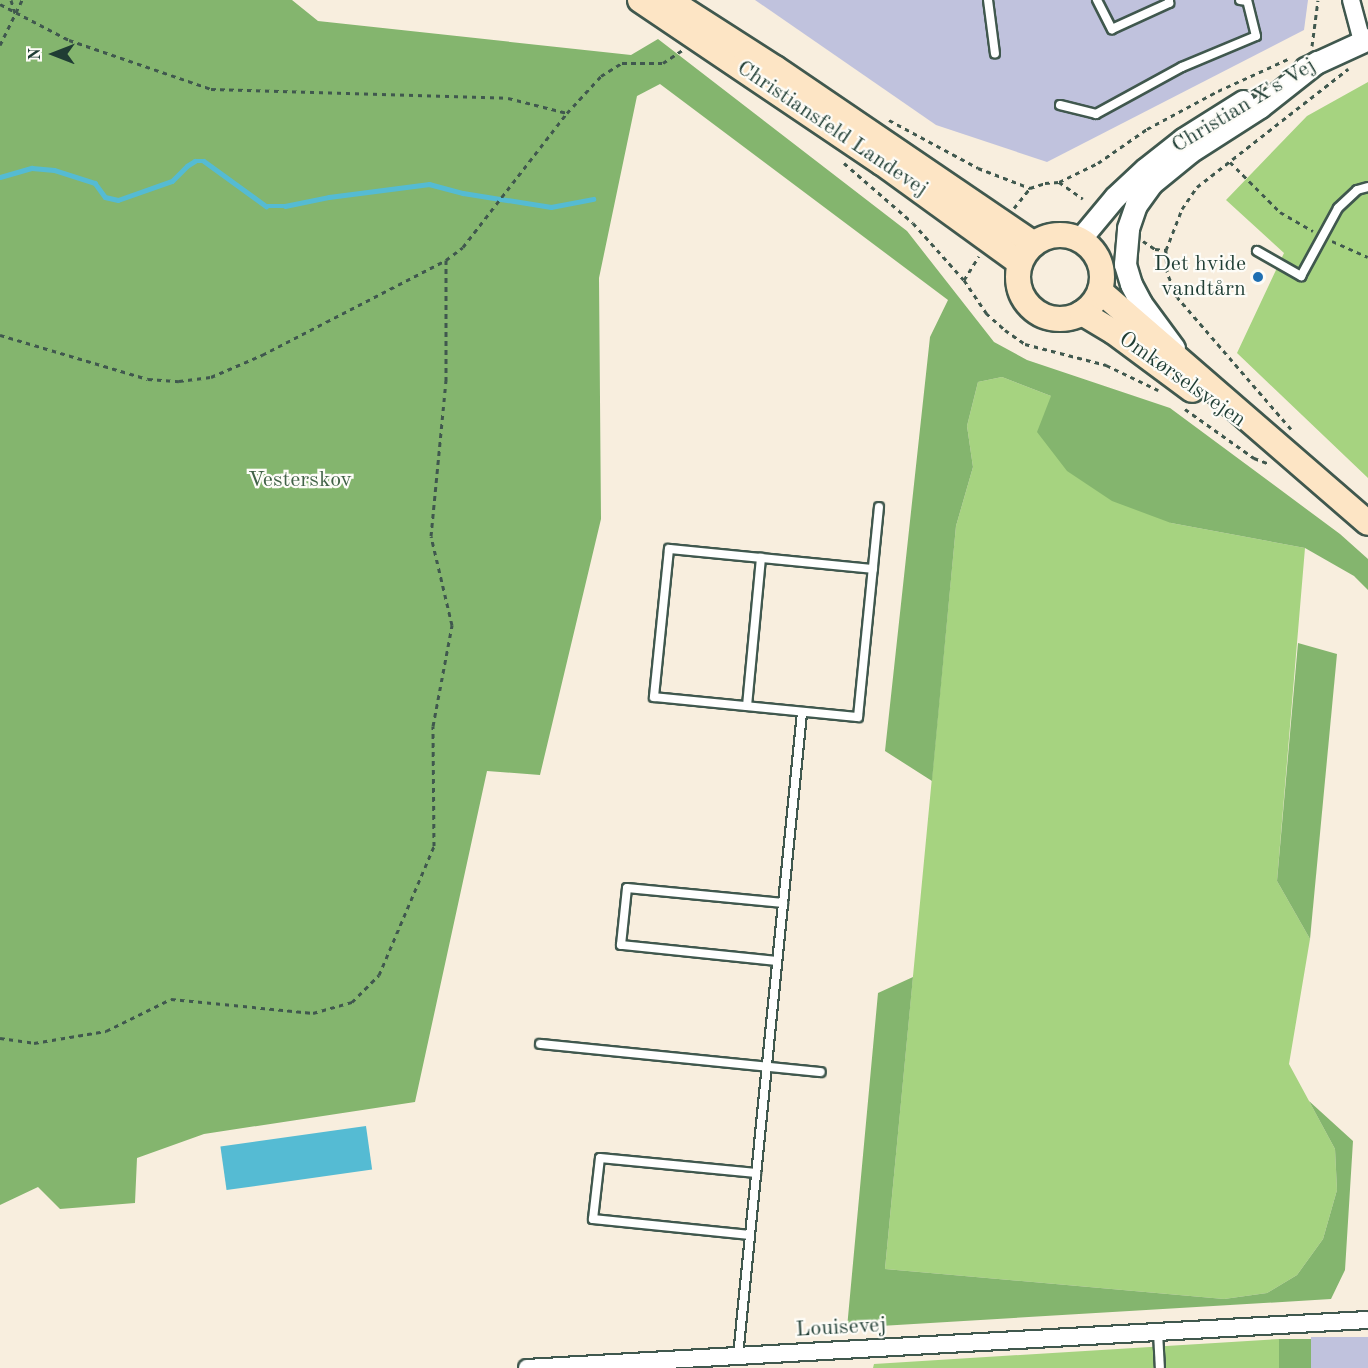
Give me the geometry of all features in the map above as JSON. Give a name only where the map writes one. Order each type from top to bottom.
[{"type":"main road","name":"Christiansfeld Landevej","points":[[640,0],[882,163],[1020,263]]},
{"type":"main road","name":"Christiansfeld Landevej","points":[[669,0],[775,68],[1034,244]]},
{"type":"main road","points":[[1056,234],[1080,239],[1093,250],[1101,266],[1100,291],[1093,304],[1082,313],[1057,319],[1034,309],[1020,289],[1020,263],[1034,244],[1056,234]]},
{"type":"main road","name":"Omkørselsvejen","points":[[1100,291],[1368,523]]},
{"type":"main road","name":"Omkørselsvejen","points":[[1082,313],[1114,332],[1183,383],[1286,452]]},
{"type":"street","points":[[1351,0],[1365,40]]},
{"type":"street","name":"Christian X's Vej","points":[[1080,239],[1115,197],[1145,169],[1184,139],[1315,55],[1365,40]]},
{"type":"street","points":[[1184,364],[1131,285],[1125,264],[1125,249],[1136,205],[1152,183],[1190,152],[1260,107],[1315,55]]},
{"type":"street","name":"Louisevej","points":[[527,1368],[1368,1320]]},
{"type":"lane","points":[[988,0],[995,54]]},
{"type":"lane","points":[[1097,0],[1112,29],[1169,3],[1169,0]]},
{"type":"lane","points":[[1060,105],[1096,114],[1182,67],[1256,36],[1247,1],[1240,0]]},
{"type":"lane","points":[[1257,251],[1301,276],[1338,208],[1357,190],[1368,187]]},
{"type":"lane","points":[[873,569],[669,549],[654,697],[858,717],[873,569],[879,507]]},
{"type":"lane","points":[[747,706],[762,558]]},
{"type":"lane","points":[[738,1356],[802,712]]},
{"type":"lane","points":[[777,961],[621,945],[627,888],[783,903]]},
{"type":"lane","points":[[540,1044],[821,1072]]},
{"type":"lane","points":[[750,1235],[593,1219],[600,1158],[756,1173]]},
{"type":"lane","points":[[1158,1332],[1160,1368]]},
{"type":"path","points":[[11,0],[16,14]]},
{"type":"path","points":[[0,45],[22,0]]},
{"type":"path","points":[[1315,55],[1318,0]]},
{"type":"path","points":[[0,4],[69,40],[211,89],[508,98],[567,113]]},
{"type":"path","points":[[0,335],[148,379],[179,381],[211,377],[262,355],[446,260],[463,247],[567,113],[601,76],[622,63],[663,63],[686,48]]},
{"type":"path","points":[[1183,407],[1254,458],[1286,452],[1177,297],[1167,272],[1166,250],[1182,208],[1197,187],[1350,67]]},
{"type":"path","points":[[954,154],[1004,180],[1022,183],[1030,188]]},
{"type":"path","points":[[836,156],[913,224],[964,280],[986,313],[1025,344],[1106,365],[1166,395]]},
{"type":"path","points":[[1230,162],[1280,212],[1321,236],[1368,257]]},
{"type":"path","points":[[1011,212],[1030,188],[1059,182],[1083,199]]},
{"type":"path","points":[[1143,241],[1155,249],[1166,250]]},
{"type":"path","points":[[964,280],[982,252]]},
{"type":"path","points":[[0,1038],[34,1043],[106,1031],[171,999],[313,1013],[352,1002],[379,975],[434,846],[433,726],[452,626],[431,536],[446,381],[446,260]]},
{"type":"shaded area","points":[[755,0],[1308,0],[1304,30],[1047,162],[936,125]]},
{"type":"shaded area","points":[[1311,1337],[1368,1337],[1368,1368],[1311,1368]]},
{"type":"green space","name":"Vesterskov","points":[[0,0],[292,0],[318,21],[631,55],[658,39],[907,231],[994,342],[1027,360],[1170,408],[1340,534],[1368,559],[1368,590],[1354,576],[1305,548],[1171,523],[1112,501],[1067,471],[1037,432],[1051,396],[1002,377],[978,382],[967,426],[973,467],[956,526],[932,781],[885,751],[930,337],[948,300],[660,84],[637,96],[599,278],[601,519],[540,775],[487,771],[415,1102],[204,1134],[137,1158],[135,1203],[60,1209],[38,1187],[0,1205]]},
{"type":"green space","points":[[1368,82],[1368,478],[1237,353],[1284,253],[1226,200],[1307,116]]},
{"type":"green space","points":[[1002,377],[1051,396],[1171,523],[1305,548],[1277,881],[1310,939],[1289,1064],[1335,1149],[1337,1190],[1323,1239],[1297,1275],[1267,1293],[1224,1299],[885,1269],[956,526],[973,467],[967,426],[978,382]]},
{"type":"green space","points":[[1298,643],[1337,654],[1310,939],[1277,881]]},
{"type":"green space","points":[[913,977],[885,1269],[1224,1299],[1267,1293],[1297,1275],[1323,1239],[1337,1190],[1335,1149],[1309,1101],[1353,1141],[1345,1270],[1331,1299],[847,1328],[878,993]]},
{"type":"green space","points":[[1279,1339],[1280,1368],[873,1368],[874,1364]]},
{"type":"green space","points":[[1279,1339],[1311,1339],[1311,1368],[1279,1368]]},
{"type":"water","points":[[366,1126],[372,1170],[227,1190],[220,1146]]},
{"type":"waterway","points":[[0,177],[32,168],[54,170],[95,183],[105,197],[118,200],[172,181],[187,166],[195,161],[204,161],[266,206],[285,206],[329,197],[429,184],[463,193],[551,207],[593,199]]},
{"type":"place","name":"Det hvide vandtårn","points":[[1258,277]]}]
